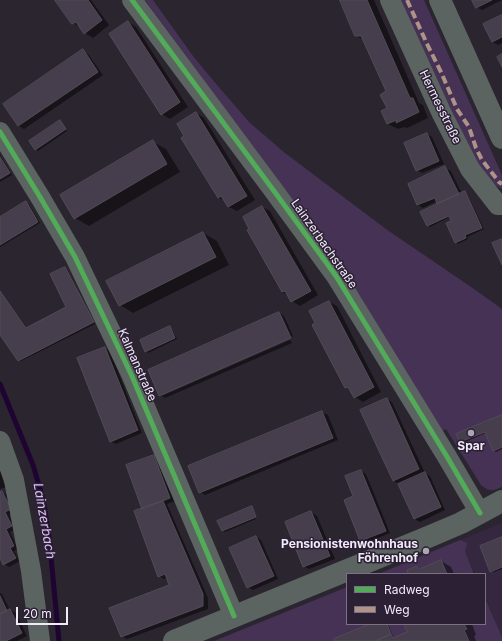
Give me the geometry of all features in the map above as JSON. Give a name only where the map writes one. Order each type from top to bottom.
[{"type":"street","name":"Lainzerbachstraße","points":[[132,0],[336,276],[480,513]]},
{"type":"street","name":"Hermesstraße","points":[[390,0],[442,114],[470,169],[498,205],[502,205]]},
{"type":"street","points":[[440,0],[502,138]]},
{"type":"street","name":"Kalmanstraße","points":[[0,132],[40,196],[75,257],[131,374],[234,616]]},
{"type":"street","points":[[0,441],[14,480],[31,571],[40,641]]},
{"type":"street","points":[[174,641],[461,523],[502,501]]},
{"type":"shaded area","points":[[145,0],[153,0],[193,56],[249,122],[285,153],[386,229],[502,309],[502,487],[491,490],[481,485],[446,429],[441,432],[206,83]]},
{"type":"shaded area","points":[[396,0],[424,0],[502,175],[502,189],[493,184],[481,173]]},
{"type":"shaded area","points":[[502,523],[502,637],[486,599],[486,573],[475,573],[460,540]]},
{"type":"shaded area","points":[[460,540],[467,543],[465,551],[474,573],[380,573]]},
{"type":"shaded area","points":[[346,587],[346,625],[486,625],[486,600],[502,637],[502,641],[214,641]]},
{"type":"building","points":[[55,0],[88,0],[102,20],[84,34],[76,22],[72,24]]},
{"type":"building","points":[[340,0],[367,0],[410,98],[413,98],[419,112],[396,123],[397,120],[387,124],[381,111],[387,108],[380,95],[386,91],[361,36],[355,36]]},
{"type":"building","points":[[472,0],[492,0],[476,8]]},
{"type":"building","points":[[502,15],[502,37],[492,42],[483,24]]},
{"type":"building","points":[[128,21],[180,102],[161,115],[109,34]]},
{"type":"building","points":[[83,49],[98,72],[18,126],[3,104]]},
{"type":"building","points":[[502,54],[502,67],[497,57]]},
{"type":"building","points":[[196,112],[247,196],[228,207],[221,196],[218,198],[181,138],[184,136],[177,124]]},
{"type":"building","points":[[60,120],[66,129],[35,150],[29,141]]},
{"type":"building","points":[[427,133],[439,161],[416,171],[404,143]]},
{"type":"building","points":[[153,140],[167,164],[74,219],[60,195]]},
{"type":"building","points":[[0,157],[10,173],[0,179]]},
{"type":"building","points":[[445,166],[459,194],[437,204],[435,198],[417,205],[408,184]]},
{"type":"building","points":[[465,191],[482,228],[465,235],[466,238],[455,243],[446,223],[451,221],[449,216],[427,226],[420,212]]},
{"type":"building","points":[[26,201],[38,222],[0,245],[0,217]]},
{"type":"building","points":[[262,206],[311,291],[291,302],[285,291],[282,292],[247,230],[249,229],[243,217]]},
{"type":"building","points":[[203,232],[216,257],[119,306],[106,281]]},
{"type":"building","points":[[502,239],[502,265],[492,243]]},
{"type":"building","points":[[65,267],[94,322],[18,361],[0,335],[0,291],[26,328],[66,307],[50,274]]},
{"type":"building","points":[[329,301],[374,387],[354,398],[348,387],[345,388],[312,325],[315,323],[309,311]]},
{"type":"building","points":[[279,312],[291,338],[159,396],[148,370]]},
{"type":"building","points":[[170,326],[175,338],[145,352],[140,340]]},
{"type":"building","points":[[105,347],[138,430],[110,442],[77,358]]},
{"type":"building","points":[[387,398],[419,469],[393,481],[360,410]]},
{"type":"building","points":[[322,411],[333,438],[199,493],[188,466]]},
{"type":"building","name":"Spar","points":[[502,415],[502,447],[493,451],[485,432],[460,442],[456,434]]},
{"type":"building","points":[[154,455],[170,498],[142,509],[126,465]]},
{"type":"building","points":[[361,470],[386,531],[360,541],[344,500],[353,496],[345,476]]},
{"type":"building","points":[[425,472],[441,507],[414,519],[398,484]]},
{"type":"building","points":[[2,491],[11,509],[5,512],[12,526],[6,529],[14,546],[10,548],[16,558],[3,565],[0,558],[0,492]]},
{"type":"building","points":[[163,501],[203,594],[203,606],[121,637],[109,608],[169,585],[165,574],[158,577],[134,511]]},
{"type":"building","points":[[252,506],[256,517],[222,531],[217,521]]},
{"type":"building","points":[[311,511],[330,556],[303,567],[285,522]]},
{"type":"building","points":[[256,536],[274,576],[247,588],[229,548]]},
{"type":"building","points":[[502,537],[502,567],[490,572],[480,546]]},
{"type":"building","points":[[441,560],[447,573],[408,573],[407,570],[417,566],[419,569]]},
{"type":"building","points":[[0,596],[7,611],[0,614]]},
{"type":"building","points":[[10,609],[22,633],[6,641],[0,641],[0,614]]},
{"type":"building","points":[[368,625],[387,625],[391,634],[375,641],[334,641],[334,639]]},
{"type":"building","points":[[404,625],[465,625],[467,629],[464,630],[469,641],[375,641],[391,634],[393,638],[407,632]]},
{"type":"waterway","name":"Lainzerbach","points":[[0,384],[33,465],[43,499],[49,536],[59,641]]},
{"type":"marked path","points":[[407,0],[457,109],[469,127],[482,160],[502,184]]},
{"type":"cycle path","points":[[132,0],[336,276],[480,513]]},
{"type":"cycle path","points":[[0,132],[75,257],[131,374],[234,616]]},
{"type":"place","name":"Spar","points":[[471,433]]},
{"type":"place","name":"Pensionistenwohnhaus Föhrenhof","points":[[426,551]]}]
